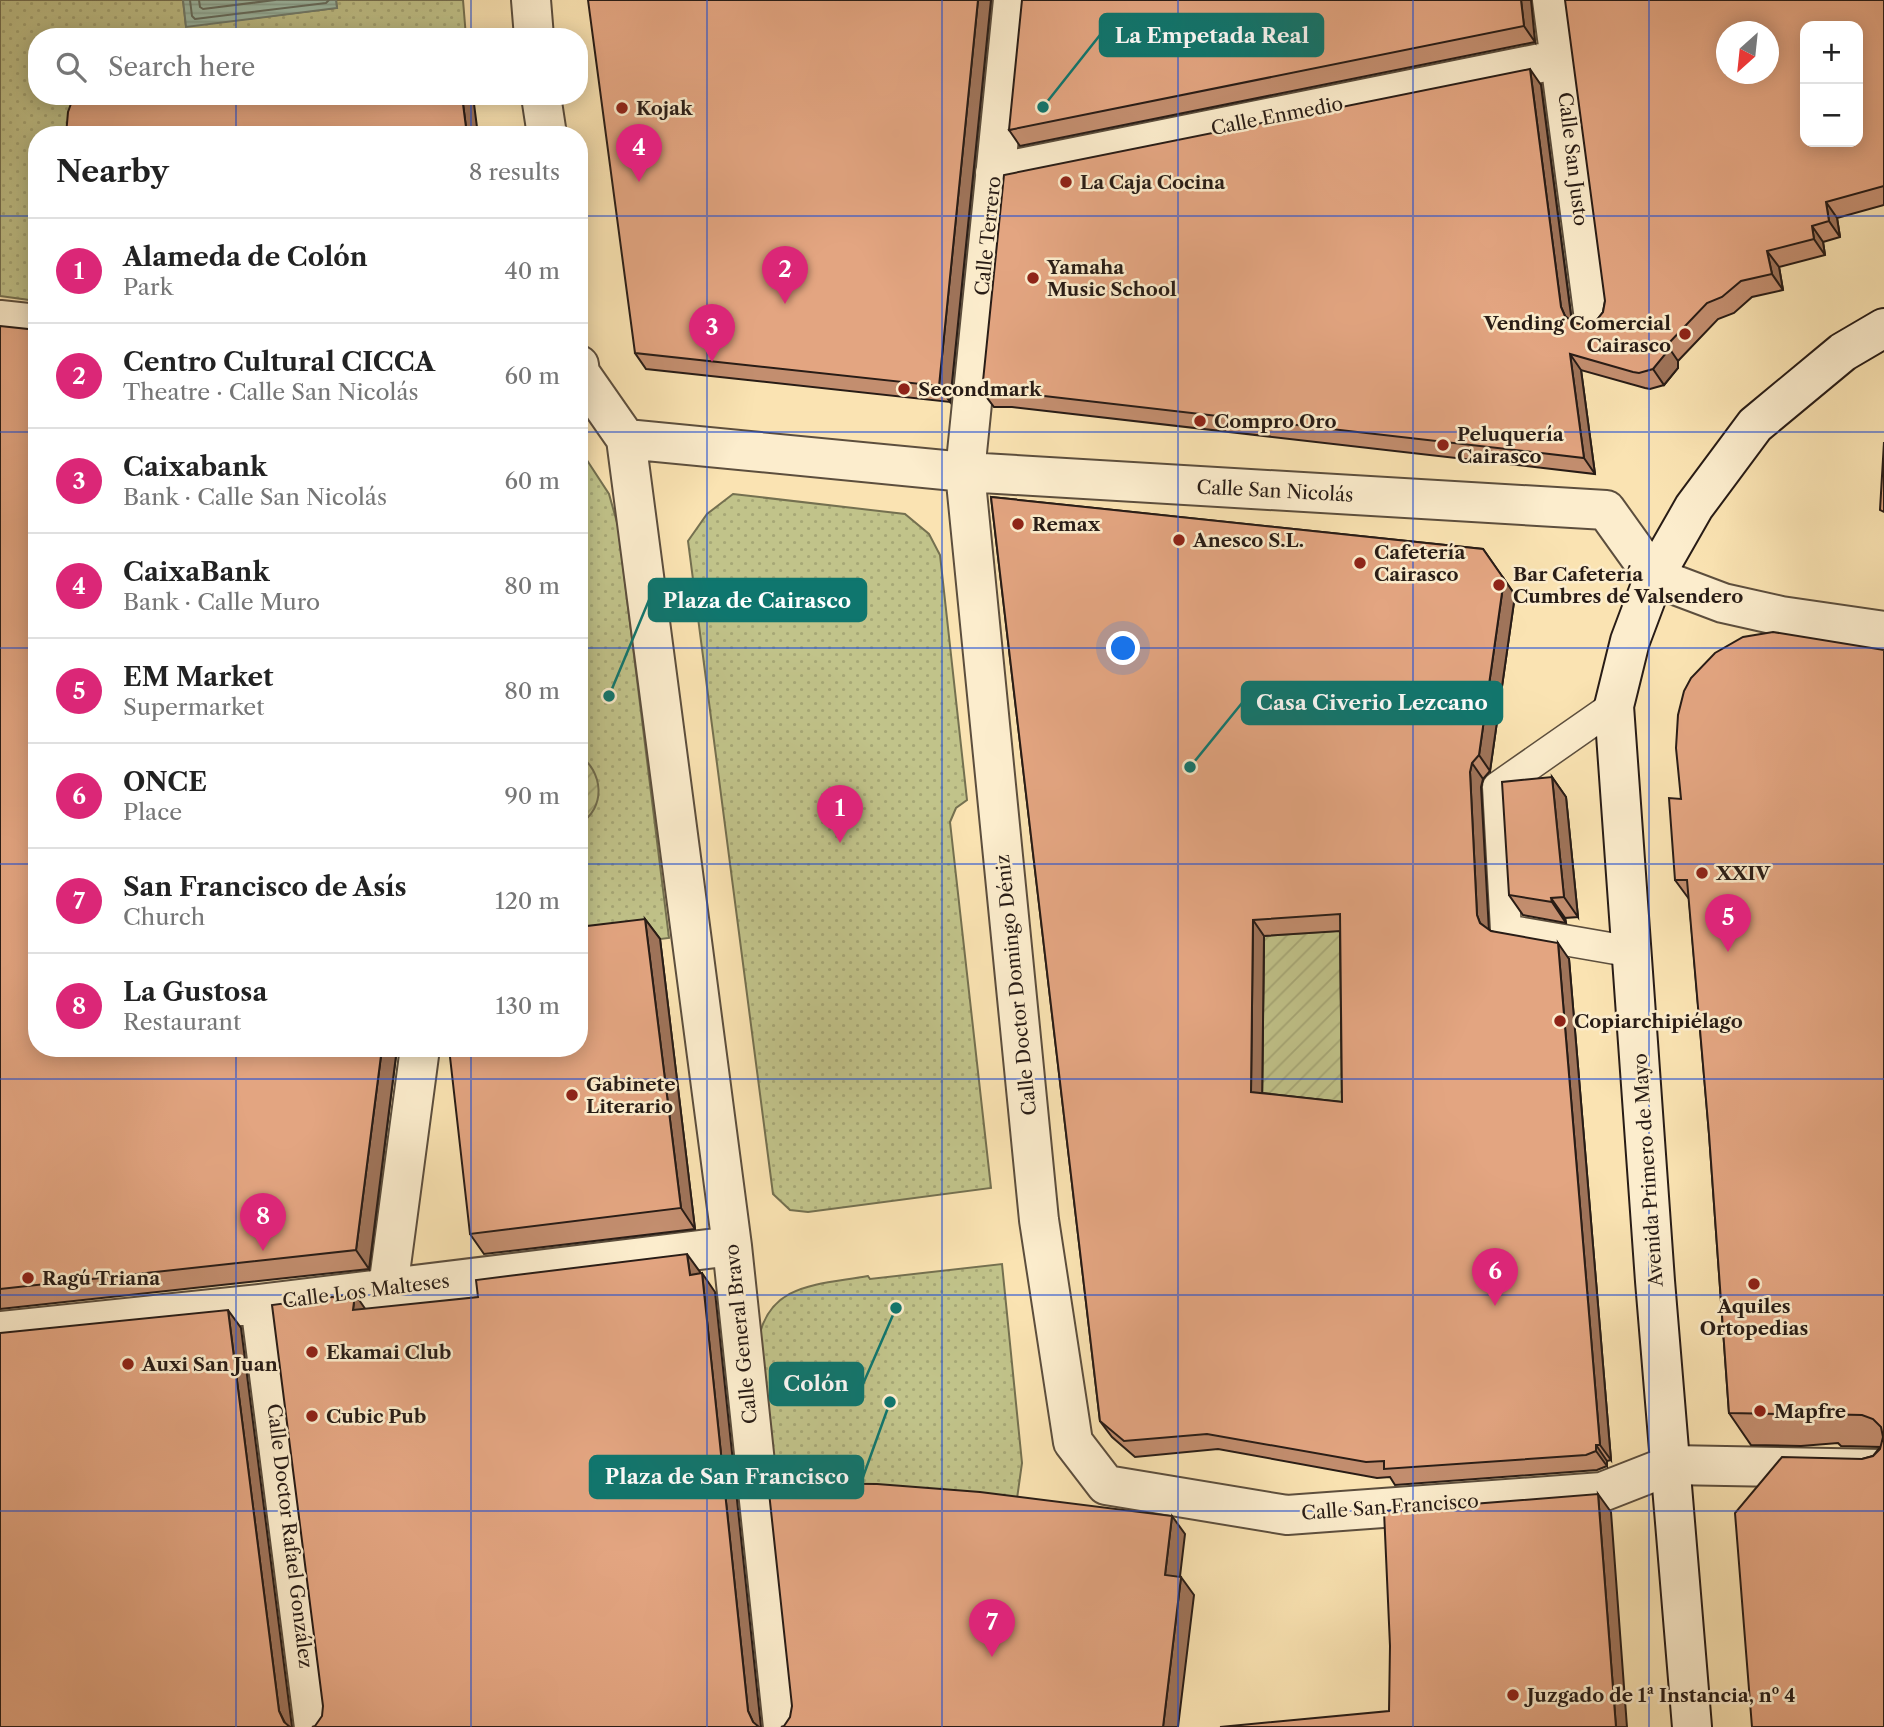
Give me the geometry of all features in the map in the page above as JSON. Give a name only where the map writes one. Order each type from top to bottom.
[{"type":"street","points":[[531,0],[533,28]]},
{"type":"street","name":"Calle Terrero","points":[[965,472],[1013,0]]},
{"type":"street","name":"Calle San Justo","points":[[1552,0],[1594,319]]},
{"type":"street","name":"Calle Enmedio","points":[[995,173],[1560,59]]},
{"type":"street","points":[[542,105],[546,126]]},
{"type":"street","points":[[0,320],[28,323]]},
{"type":"street","name":"Avenida Primero de Mayo","points":[[1692,1727],[1655,1281],[1614,706],[1630,641],[1654,577],[1694,507],[1755,425],[1843,352],[1884,328]]},
{"type":"street","points":[[588,382],[626,439]]},
{"type":"street","name":"Calle San Nicolás","points":[[626,439],[965,472],[1606,510],[1654,577]]},
{"type":"street","name":"Calle General Bravo","points":[[626,439],[732,1246],[783,1727]]},
{"type":"street","name":"Calle Doctor Domingo Déniz","points":[[965,472],[1039,1220],[1073,1442],[1106,1485]]},
{"type":"street","points":[[1654,577],[1723,603],[1781,617],[1884,631]]},
{"type":"street","points":[[388,1288],[419,1057]]},
{"type":"street","name":"Calle Los Malteses","points":[[0,1331],[260,1304],[732,1246]]},
{"type":"street","name":"Calle Doctor Rafael González","points":[[260,1304],[314,1727]]},
{"type":"street","points":[[1671,1465],[1884,1469]]},
{"type":"street","name":"Calle San Francisco","points":[[1106,1485],[1287,1515],[1602,1492],[1671,1465]]},
{"type":"lane","points":[[1614,706],[1498,787],[1506,930],[1633,952]]},
{"type":"green space","points":[[0,0],[183,0],[186,26],[337,8],[336,0],[463,0],[465,28],[28,28],[28,105],[161,105],[104,126],[28,126],[28,300],[0,296]]},
{"type":"green space","points":[[588,462],[609,494],[618,526],[669,938],[588,948]]},
{"type":"green space","points":[[733,494],[905,514],[929,534],[940,555],[967,800],[956,808],[950,822],[991,1188],[808,1212],[790,1210],[773,1194],[688,541],[707,514]]},
{"type":"green space","points":[[588,763],[597,780],[598,799],[588,817]]},
{"type":"green space","points":[[1351,930],[1353,1118],[1262,1108],[1264,936]]},
{"type":"green space","points":[[1002,1264],[1022,1463],[1015,1513],[771,1502],[758,1342],[764,1322],[773,1308],[784,1297],[814,1285],[868,1276],[870,1279]]},
{"type":"water","points":[[183,0],[336,0],[337,8],[186,27]]},
{"type":"building","points":[[588,0],[978,0],[939,386],[635,353]]},
{"type":"building","points":[[1022,0],[1521,0],[1524,26],[1009,130]]},
{"type":"building","points":[[1565,0],[1884,0],[1884,186],[1826,202],[1829,221],[1812,226],[1814,239],[1767,251],[1772,274],[1741,281],[1722,297],[1707,303],[1667,345],[1667,352],[1653,369],[1633,372],[1570,354],[1584,458],[1001,391],[982,391],[1004,175],[1530,69],[1561,307],[1565,316],[1574,323],[1586,325],[1596,321],[1603,312],[1605,301]]},
{"type":"building","points":[[71,105],[463,105],[466,126],[67,126]]},
{"type":"building","points":[[0,326],[28,329],[28,1057],[381,1057],[356,1250],[0,1289]]},
{"type":"building","points":[[1884,442],[1884,512],[1880,510]]},
{"type":"building","points":[[991,497],[1483,549],[1504,579],[1479,755],[1472,763],[1470,772],[1477,915],[1480,923],[1491,931],[1558,943],[1600,1445],[1596,1445],[1596,1451],[1586,1455],[1384,1469],[1384,1461],[1366,1462],[1207,1434],[1124,1441],[1100,1421]],"holes":[[[1340,914],[1342,1102],[1251,1092],[1253,920]]]},
{"type":"building","points":[[1773,632],[1884,650],[1884,1727],[1752,1727],[1735,1513],[1782,1457],[1862,1459],[1873,1456],[1880,1449],[1883,1437],[1881,1427],[1873,1419],[1862,1415],[1818,1414],[1821,1411],[1729,1413],[1687,880],[1675,880],[1669,798],[1681,799],[1676,748],[1678,715],[1684,691],[1691,678],[1715,653],[1743,637]]},
{"type":"building","points":[[1552,777],[1564,897],[1551,898],[1552,902],[1509,895],[1502,782]]},
{"type":"building","name":"Gabinete Literario","points":[[645,919],[681,1208],[470,1234],[450,1057],[588,1057],[588,926]]},
{"type":"building","points":[[687,1254],[690,1275],[702,1273],[748,1711],[753,1722],[759,1727],[312,1727],[322,1716],[323,1706],[272,1305],[355,1294],[353,1310],[478,1297],[476,1280]]},
{"type":"building","points":[[228,1310],[279,1711],[284,1722],[290,1727],[0,1727],[0,1333]]},
{"type":"building","points":[[768,1483],[877,1484],[980,1492],[1172,1516],[1165,1575],[1181,1577],[1163,1727],[781,1727],[790,1717],[792,1706]]},
{"type":"building","points":[[1598,1494],[1616,1727],[1220,1727],[1389,1711],[1390,1646],[1384,1511]]},
{"type":"place","name":"La Empetada Real","points":[[1043,107]]},
{"type":"place","name":"Kojak","points":[[622,108]]},
{"type":"place","name":"CaixaBank","points":[[639,182]]},
{"type":"place","name":"La Caja Cocina","points":[[1066,182]]},
{"type":"place","name":"Yamaha Music School","points":[[1033,278]]},
{"type":"place","name":"Centro Cultural CICCA","points":[[785,304]]},
{"type":"place","name":"Vending Comercial Cairasco","points":[[1685,334]]},
{"type":"place","name":"Caixabank","points":[[712,362]]},
{"type":"place","name":"Secondmark","points":[[904,389]]},
{"type":"place","name":"Compro Oro","points":[[1200,421]]},
{"type":"place","name":"Peluquería Cairasco","points":[[1443,445]]},
{"type":"place","name":"Remax","points":[[1018,524]]},
{"type":"place","name":"Anesco S.L.","points":[[1179,540]]},
{"type":"place","name":"Cafetería Cairasco","points":[[1360,563]]},
{"type":"place","name":"Bar Cafetería Cumbres de Valsendero","points":[[1499,585]]},
{"type":"place","name":"Plaza de Cairasco","points":[[609,696]]},
{"type":"place","name":"Casa Civerio Lezcano","points":[[1190,767]]},
{"type":"place","name":"Alameda de Colón","points":[[840,843]]},
{"type":"place","name":"XXIV","points":[[1702,873]]},
{"type":"place","name":"EM Market","points":[[1728,952]]},
{"type":"place","name":"Copiarchipiélago","points":[[1560,1021]]},
{"type":"place","name":"Gabinete Literario","points":[[572,1095]]},
{"type":"place","name":"La Gustosa","points":[[263,1251]]},
{"type":"place","name":"Ragú Triana","points":[[28,1278]]},
{"type":"place","name":"Aquiles Ortopedias","points":[[1754,1284]]},
{"type":"place","name":"ONCE","points":[[1495,1306]]},
{"type":"place","name":"Colón","points":[[896,1308]]},
{"type":"place","name":"Ekamai Club","points":[[312,1352]]},
{"type":"place","name":"Auxi San Juan","points":[[128,1364]]},
{"type":"place","name":"Plaza de San Francisco","points":[[890,1402]]},
{"type":"place","name":"Mapfre","points":[[1760,1411]]},
{"type":"place","name":"Cubic Pub","points":[[312,1416]]},
{"type":"place","name":"San Francisco de Asís","points":[[992,1657]]},
{"type":"place","name":"Juzgado de 1ª Instancia, nº 4","points":[[1513,1695]]}]
